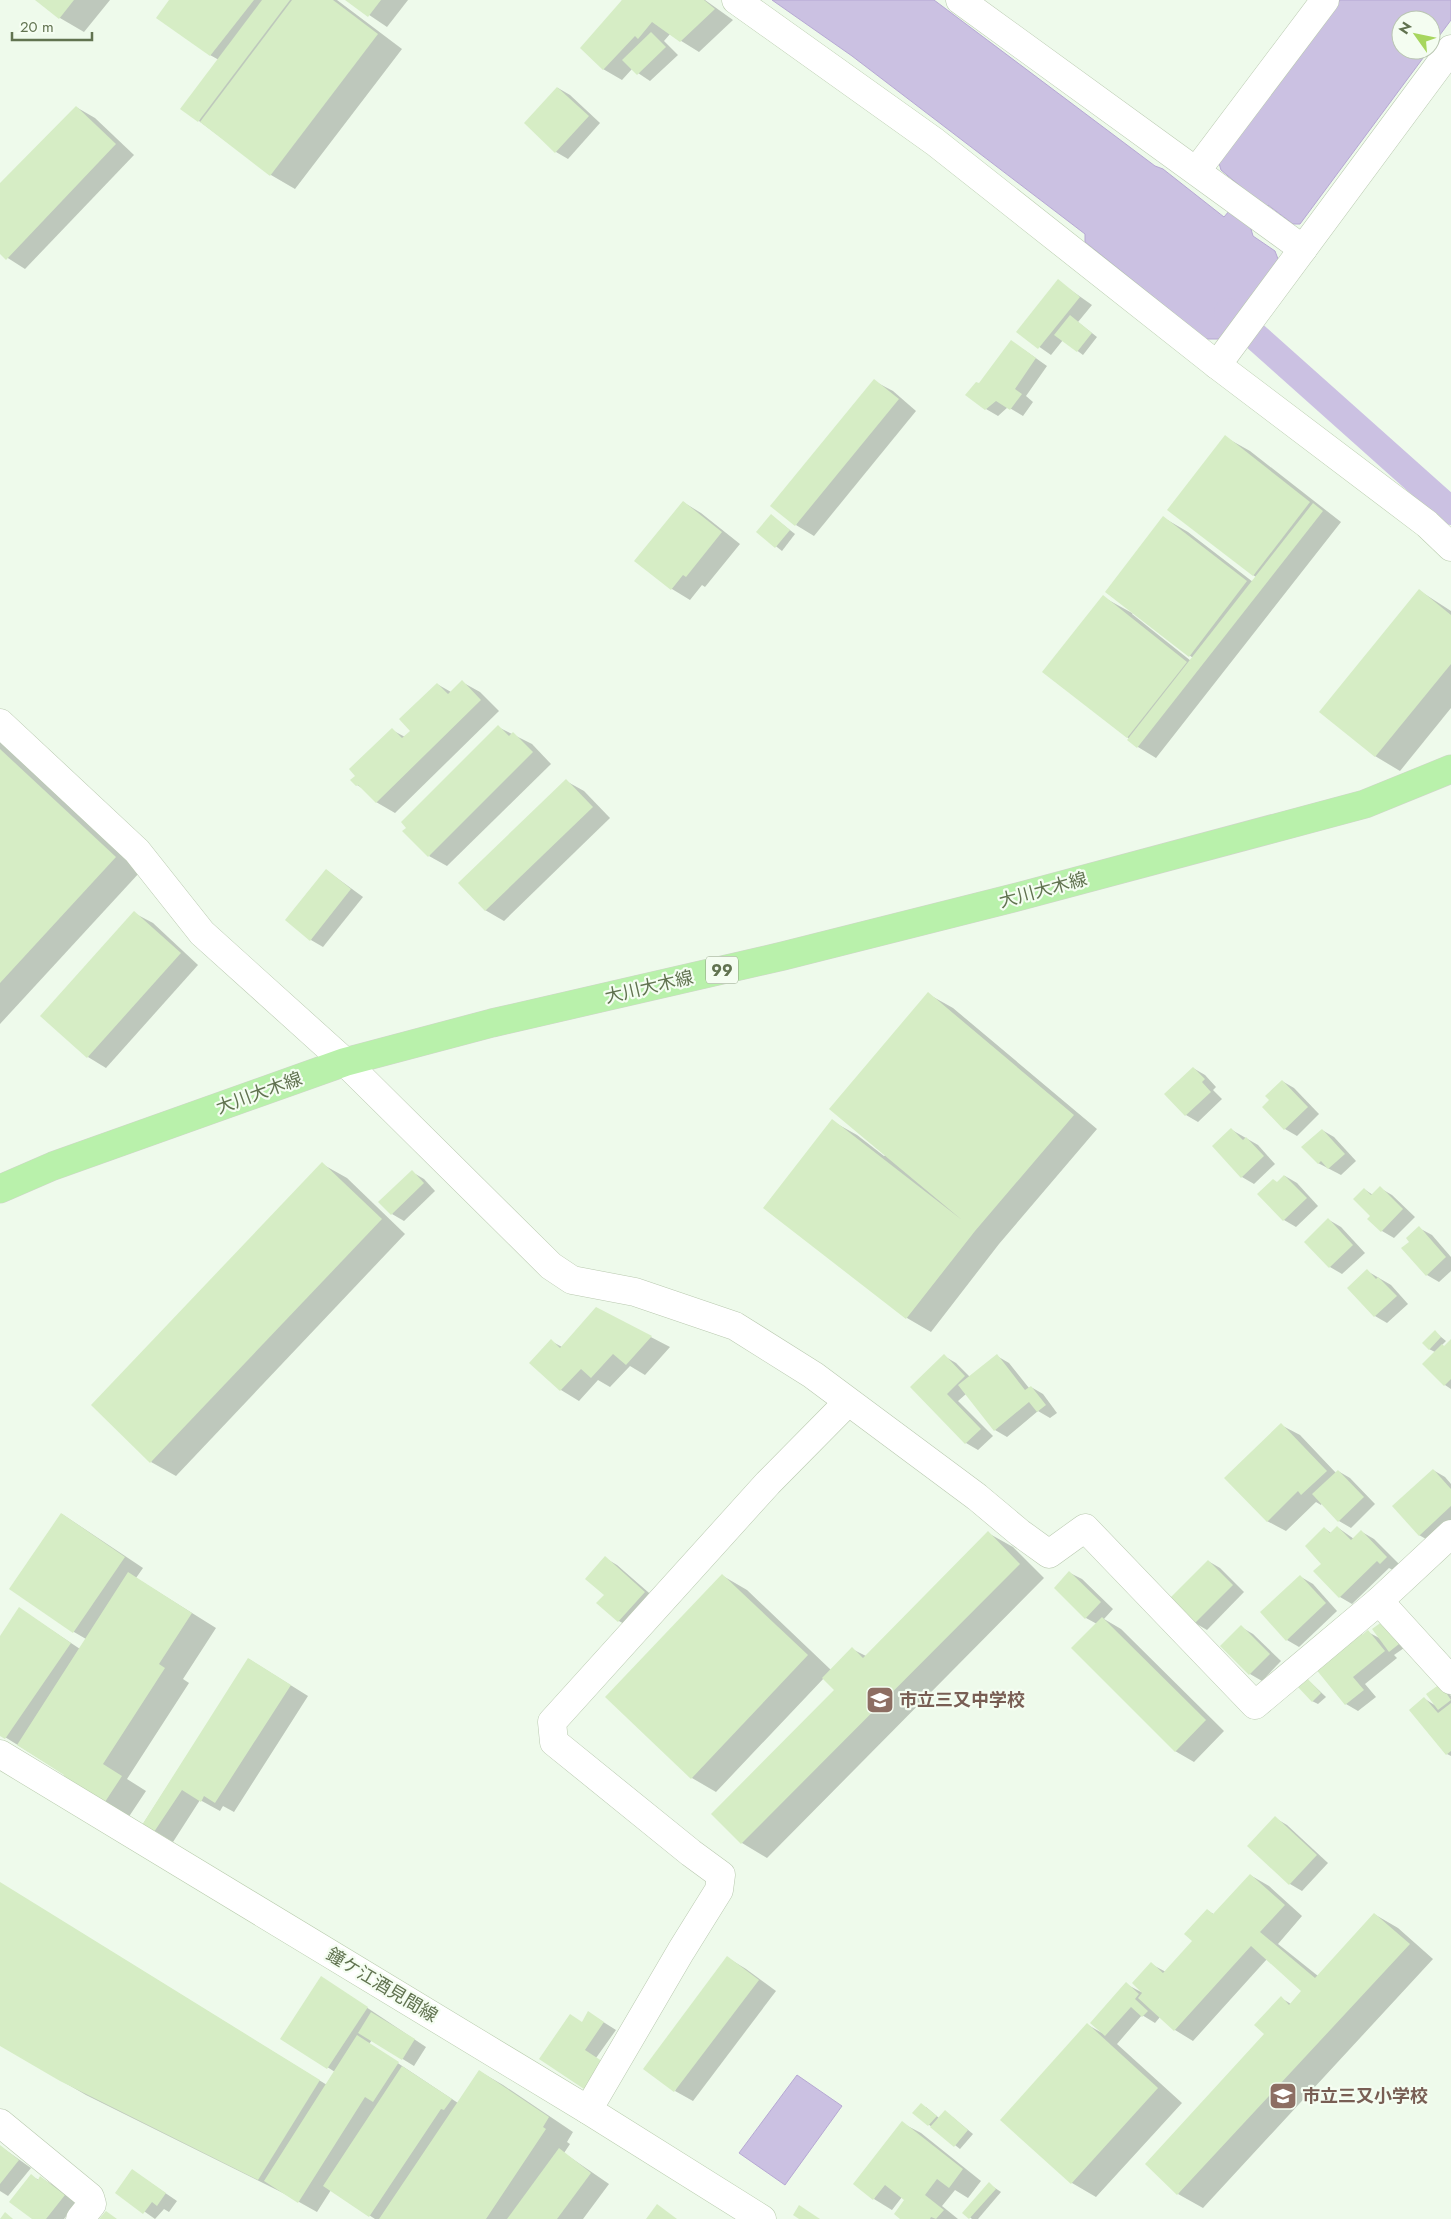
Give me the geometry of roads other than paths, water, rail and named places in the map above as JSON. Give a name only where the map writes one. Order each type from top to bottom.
[{"type":"main road","name":"大川大木線","points":[[0,1189],[53,1166],[345,1062],[492,1023],[783,956],[1021,896],[1365,804],[1451,769]]},
{"type":"street","points":[[736,0],[936,142],[1221,359],[1427,524],[1451,547]]},
{"type":"street","points":[[960,0],[1297,244]]},
{"type":"street","points":[[1202,174],[1325,0]]},
{"type":"street","points":[[1221,359],[1260,307],[1297,244],[1451,49]]},
{"type":"street","points":[[0,723],[137,851],[202,933],[345,1062],[551,1266],[572,1280],[634,1292],[735,1326],[813,1375],[977,1496],[1020,1533],[1049,1554],[1085,1528],[1255,1705],[1379,1601],[1451,1534]]},
{"type":"street","points":[[588,2110],[719,1890],[721,1874],[691,1853],[554,1742],[552,1722],[768,1483],[848,1402]]},
{"type":"street","points":[[1379,1601],[1451,1680]]},
{"type":"street","name":"鐘ケ江酒見間線","points":[[0,1754],[588,2110],[762,2219]]},
{"type":"street","points":[[0,2123],[90,2198],[92,2204],[80,2219]]},
{"type":"waterway","points":[[1228,312],[1451,511]]},
{"type":"place","name":"市立三又中学校","points":[[880,1700]]},
{"type":"place","name":"市立三又小学校","points":[[1283,2096]]}]
